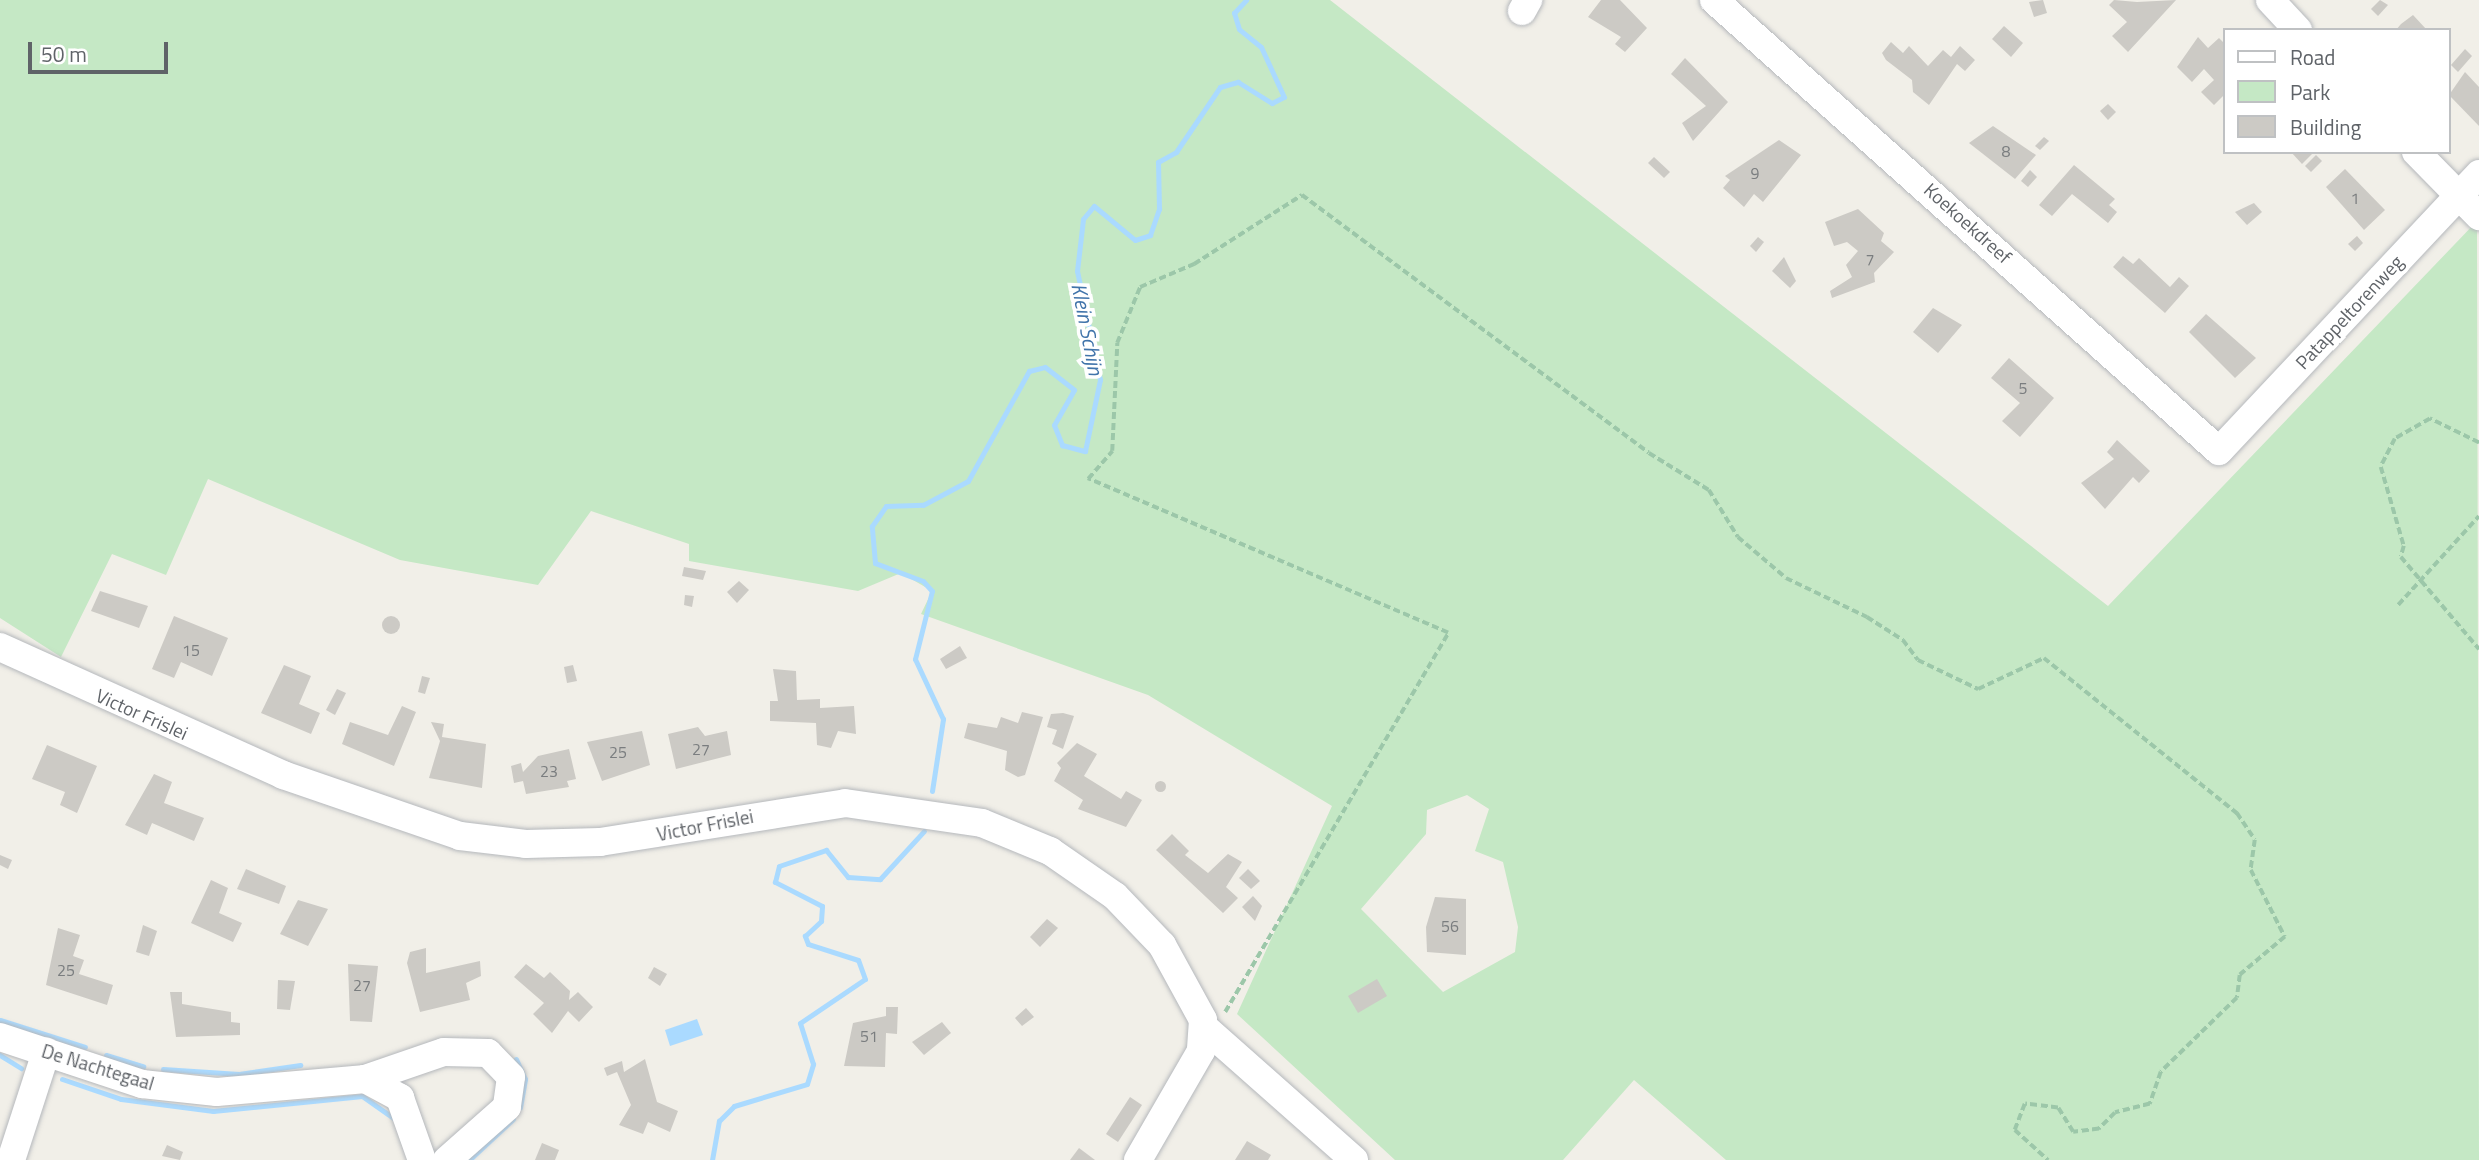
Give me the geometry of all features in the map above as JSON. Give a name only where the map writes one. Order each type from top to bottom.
[{"type":"street","name":"Koekoekdreef","points":[[1714,0],[2219,451]]},
{"type":"street","points":[[2270,0],[2296,28]]},
{"type":"street","points":[[2418,154],[2469,201],[2479,216]]},
{"type":"street","name":"Patappeltorenweg","points":[[2219,451],[2469,201],[2479,174]]},
{"type":"street","name":"Victor Frislei","points":[[0,647],[283,775],[460,836],[526,844],[600,842],[845,803],[982,823],[1050,851],[1115,897],[1179,970],[1205,1028]]},
{"type":"street","points":[[1138,1160],[1201,1051],[1205,1028]]},
{"type":"street","points":[[1205,1028],[1354,1160]]},
{"type":"street","name":"De Nachtegaal","points":[[0,1037],[142,1084],[181,1089],[243,1092],[365,1079],[463,1049],[501,1062],[512,1077],[507,1107],[447,1160]]},
{"type":"street","points":[[11,1160],[46,1052]]},
{"type":"street","points":[[365,1079],[400,1098],[422,1160]]},
{"type":"path","points":[[1234,999],[1448,633],[1088,479],[1112,451],[1117,343],[1140,287],[1194,264],[1302,195],[1649,453],[1709,490],[1738,537],[1786,578],[1867,617],[1903,640],[1917,660],[1978,689],[2044,658],[2238,813],[2255,840],[2251,870],[2285,937],[2240,975],[2237,998],[2161,1072],[2150,1104],[2115,1113],[2099,1129],[2073,1132],[2058,1108],[2025,1104],[2015,1130],[2048,1160]]},
{"type":"path","points":[[2479,443],[2430,419],[2395,439],[2381,467],[2404,546],[2401,557],[2479,649]]},
{"type":"path","points":[[2398,605],[2479,516]]},
{"type":"green space","points":[[0,0],[1330,0],[2108,606],[2477,221],[2479,1160],[1726,1160],[1634,1080],[1563,1160],[1395,1160],[1237,1014],[1332,806],[1148,695],[921,614],[932,591],[901,573],[858,591],[689,561],[689,544],[591,511],[538,585],[400,560],[208,479],[166,575],[112,554],[61,657],[0,618]],"holes":[[[1467,795],[1489,809],[1475,851],[1503,862],[1518,927],[1515,952],[1443,992],[1361,909],[1426,834],[1427,810]]]},
{"type":"water","points":[[697,1019],[703,1035],[670,1046],[665,1030]]},
{"type":"building","points":[[1601,0],[1620,0],[1647,28],[1625,52],[1615,44],[1621,37],[1588,17]]},
{"type":"building","points":[[2043,0],[2047,13],[2034,17],[2029,2]]},
{"type":"building","points":[[2114,0],[2176,0],[2128,52],[2112,36],[2127,22],[2109,5]]},
{"type":"building","points":[[2380,0],[2388,5],[2378,16],[2371,9]]},
{"type":"building","points":[[2413,15],[2425,28],[2398,28]]},
{"type":"building","points":[[2004,26],[2023,43],[2011,57],[1992,39]]},
{"type":"building","points":[[2198,37],[2208,48],[2219,38],[2224,43],[2224,95],[2214,105],[2201,92],[2214,80],[2204,69],[2192,82],[2177,67]]},
{"type":"building","points":[[1891,42],[1903,53],[1909,46],[1928,66],[1943,50],[1951,57],[1960,46],[1975,60],[1965,71],[1957,64],[1929,105],[1913,92],[1912,80],[1886,60],[1882,53]]},
{"type":"building","points":[[2465,49],[2472,56],[2458,72],[2451,65]]},
{"type":"building","points":[[1685,58],[1728,102],[1693,141],[1682,123],[1706,106],[1671,74]]},
{"type":"building","points":[[2465,72],[2479,87],[2479,126],[2451,97],[2451,92]]},
{"type":"building","points":[[2108,104],[2116,112],[2108,120],[2100,111]]},
{"type":"building","points":[[1993,126],[2036,155],[2015,179],[1969,143]]},
{"type":"building","points":[[2044,137],[2049,141],[2040,150],[2035,146]]},
{"type":"building","points":[[1779,140],[1801,155],[1763,202],[1754,194],[1744,207],[1723,188],[1730,180],[1725,176]]},
{"type":"building","points":[[2293,154],[2312,154],[2302,164]]},
{"type":"building","points":[[2316,155],[2322,161],[2311,172],[2305,166]]},
{"type":"building","points":[[1654,157],[1670,172],[1664,178],[1648,163]]},
{"type":"building","points":[[2074,165],[2115,199],[2109,205],[2117,212],[2108,223],[2072,194],[2052,216],[2039,205]]},
{"type":"building","points":[[2345,169],[2385,210],[2364,230],[2326,187]]},
{"type":"building","points":[[2030,170],[2037,177],[2028,187],[2021,181]]},
{"type":"building","points":[[2254,203],[2262,212],[2247,225],[2235,212]]},
{"type":"building","points":[[1858,209],[1884,233],[1881,241],[1894,252],[1874,273],[1875,282],[1832,298],[1830,291],[1852,277],[1846,265],[1858,251],[1847,242],[1834,246],[1825,222]]},
{"type":"building","points":[[2357,236],[2363,243],[2355,251],[2348,244]]},
{"type":"building","points":[[1758,237],[1764,242],[1756,252],[1750,246]]},
{"type":"building","points":[[2123,256],[2133,264],[2139,258],[2170,287],[2179,277],[2189,286],[2165,313],[2113,267]]},
{"type":"building","points":[[1784,257],[1796,281],[1790,288],[1772,271]]},
{"type":"building","points":[[1933,308],[1962,325],[1938,353],[1913,332]]},
{"type":"building","points":[[2206,314],[2256,358],[2235,378],[2189,332]]},
{"type":"building","points":[[2009,358],[2054,398],[2020,437],[2002,421],[2020,403],[1991,378]]},
{"type":"building","points":[[2117,440],[2150,471],[2139,483],[2133,477],[2105,509],[2081,483],[2114,459],[2107,452]]},
{"type":"building","points":[[684,567],[706,571],[703,580],[682,576]]},
{"type":"building","points":[[739,581],[749,590],[737,603],[727,592]]},
{"type":"building","points":[[100,591],[148,606],[139,628],[91,611]]},
{"type":"building","points":[[685,595],[694,596],[692,607],[684,605]]},
{"type":"building","points":[[174,616],[228,638],[212,676],[181,662],[174,678],[152,669]]},
{"type":"building","points":[[391,616],[397,619],[400,625],[397,631],[391,634],[385,631],[382,625],[385,619]]},
{"type":"building","points":[[960,646],[967,658],[946,669],[940,659]]},
{"type":"building","points":[[284,665],[311,676],[299,704],[320,713],[311,734],[261,713]]},
{"type":"building","points":[[573,665],[577,681],[567,683],[564,667]]},
{"type":"building","points":[[773,669],[796,671],[797,700],[820,699],[820,708],[854,706],[856,734],[838,731],[831,748],[817,745],[816,723],[770,721],[770,701],[778,701]]},
{"type":"building","points":[[422,676],[430,678],[425,694],[418,692]]},
{"type":"building","points":[[337,689],[346,693],[335,715],[326,710]]},
{"type":"building","points":[[402,706],[416,712],[394,766],[342,744],[350,722],[388,735]]},
{"type":"building","points":[[1022,712],[1043,717],[1025,775],[1018,777],[1005,770],[1007,751],[964,738],[968,723],[997,728],[1001,717],[1018,723]]},
{"type":"building","points":[[1051,714],[1074,716],[1063,749],[1052,744],[1057,730],[1047,727]]},
{"type":"building","points":[[431,722],[444,724],[442,737],[486,744],[482,788],[429,778],[440,741]]},
{"type":"building","points":[[698,727],[705,736],[727,731],[731,755],[676,769],[668,734]]},
{"type":"building","points":[[642,731],[650,765],[602,781],[587,742]]},
{"type":"building","points":[[1077,743],[1097,754],[1084,776],[1121,799],[1126,791],[1142,800],[1126,827],[1078,809],[1083,800],[1054,781],[1061,768],[1057,763]]},
{"type":"building","points":[[47,745],[97,766],[77,813],[60,805],[65,792],[32,779]]},
{"type":"building","points":[[569,749],[576,779],[567,781],[569,787],[526,794],[523,781],[514,783],[511,766],[521,763],[523,772],[538,756]]},
{"type":"building","points":[[154,774],[172,782],[164,803],[204,818],[194,841],[152,823],[147,835],[125,825]]},
{"type":"building","points":[[1160,780],[1166,786],[1160,792],[1154,786]]},
{"type":"building","points":[[1172,834],[1189,851],[1185,855],[1208,873],[1228,854],[1242,862],[1226,887],[1238,898],[1223,913],[1156,850]]},
{"type":"building","points":[[0,855],[12,860],[8,869],[0,865]]},
{"type":"building","points":[[246,869],[286,886],[279,904],[237,889]]},
{"type":"building","points":[[1248,869],[1260,881],[1251,889],[1239,878]]},
{"type":"building","points":[[211,880],[228,888],[219,913],[242,923],[233,942],[191,923]]},
{"type":"building","points":[[1253,896],[1262,906],[1255,921],[1242,907]]},
{"type":"building","points":[[1435,897],[1466,899],[1466,955],[1427,952],[1426,927]]},
{"type":"building","points":[[298,900],[328,909],[308,946],[280,934]]},
{"type":"building","points":[[1047,919],[1058,928],[1040,947],[1030,937]]},
{"type":"building","points":[[143,925],[157,931],[149,956],[136,952]]},
{"type":"building","points":[[58,928],[80,935],[73,956],[84,960],[79,974],[113,985],[107,1005],[46,985]]},
{"type":"building","points":[[426,948],[426,973],[480,961],[481,976],[466,983],[470,1000],[420,1012],[407,963],[410,952]]},
{"type":"building","points":[[348,964],[378,966],[372,1022],[350,1021]]},
{"type":"building","points":[[526,964],[544,978],[550,972],[570,991],[569,1000],[578,992],[593,1007],[579,1022],[568,1011],[552,1033],[533,1014],[544,1003],[514,977]]},
{"type":"building","points":[[654,967],[667,974],[660,986],[648,978]]},
{"type":"building","points":[[1377,979],[1387,996],[1358,1013],[1348,996]]},
{"type":"building","points":[[278,980],[295,981],[290,1010],[277,1009]]},
{"type":"building","points":[[170,992],[182,992],[182,1004],[231,1012],[231,1022],[240,1023],[240,1035],[176,1037]]},
{"type":"building","points":[[886,1007],[898,1007],[897,1034],[886,1033],[885,1067],[844,1066],[853,1023],[886,1016]]},
{"type":"building","points":[[1026,1008],[1034,1017],[1022,1026],[1015,1018]]},
{"type":"building","points":[[942,1022],[951,1033],[924,1055],[912,1042]]},
{"type":"building","points":[[645,1059],[657,1102],[678,1111],[670,1132],[648,1122],[643,1134],[619,1125],[631,1105],[617,1072],[607,1076],[604,1068],[622,1061],[624,1072]]},
{"type":"building","points":[[1130,1097],[1142,1105],[1118,1142],[1106,1134]]},
{"type":"building","points":[[1247,1141],[1271,1155],[1268,1160],[1235,1160]]},
{"type":"building","points":[[542,1143],[559,1150],[555,1160],[535,1160]]},
{"type":"building","points":[[167,1145],[183,1152],[180,1160],[162,1156]]},
{"type":"building","points":[[1079,1148],[1095,1160],[1070,1160]]},
{"type":"waterway","name":"Klein Schijn","points":[[932,791],[943,719],[915,659],[932,591],[923,581],[875,563],[872,526],[886,506],[923,505],[968,481],[1029,371],[1045,367],[1074,390],[1054,425],[1062,445],[1085,451],[1100,380],[1077,271],[1083,219],[1094,206],[1135,240],[1150,235],[1159,209],[1158,162],[1176,152],[1220,87],[1238,82],[1272,103],[1284,97],[1261,47],[1239,29],[1234,13],[1246,0]]},
{"type":"waterway","name":"Klein Schijn","points":[[712,1160],[719,1121],[734,1106],[807,1084],[813,1064],[800,1023],[865,979],[858,960],[808,944],[805,936],[821,921],[822,906],[775,882],[779,866],[826,850],[848,877],[880,879],[924,831]]},
{"type":"waterway","points":[[0,1020],[85,1047]]},
{"type":"waterway","points":[[0,1055],[21,1068]]},
{"type":"waterway","points":[[106,1055],[143,1066]]},
{"type":"waterway","points":[[516,1059],[525,1079],[520,1108]]},
{"type":"waterway","points":[[163,1069],[239,1074],[300,1065]]},
{"type":"waterway","points":[[62,1079],[121,1099],[213,1111],[362,1096],[394,1118]]},
{"type":"waterway","points":[[469,1160],[513,1119]]}]
